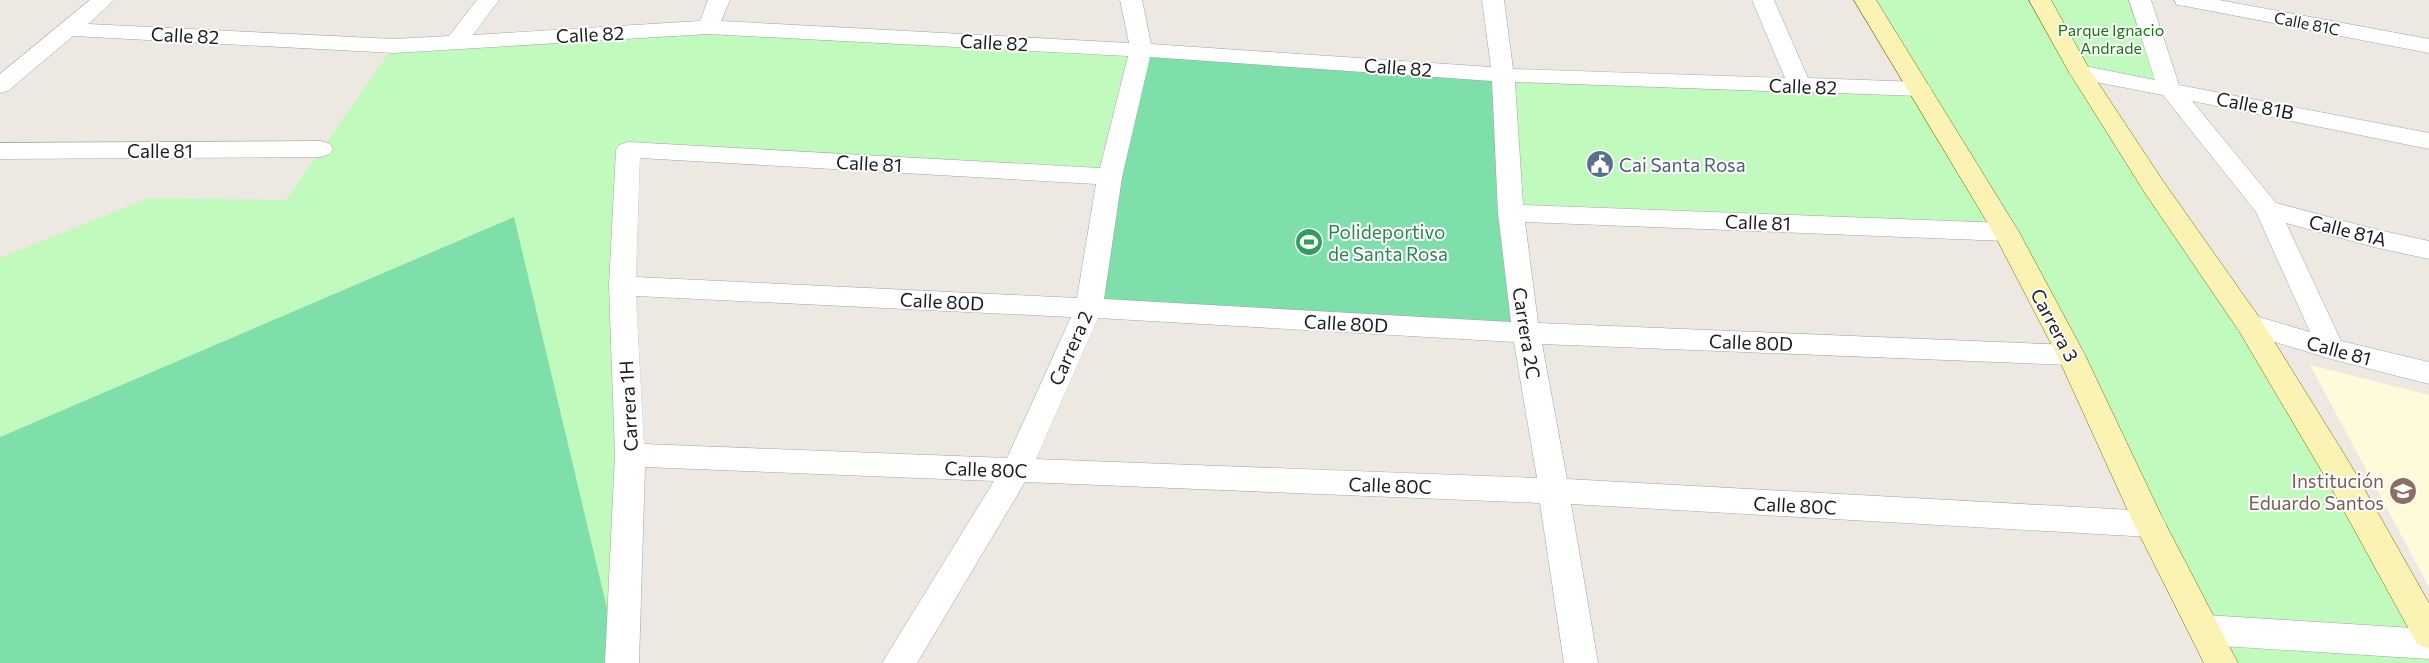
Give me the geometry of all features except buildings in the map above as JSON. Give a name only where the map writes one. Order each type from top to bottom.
[{"type":"main road","name":"Carrera 3","points":[[1865,0],[2006,232],[2071,355],[2150,524],[2206,630],[2221,663]]},
{"type":"main road","points":[[2040,0],[2080,72],[2154,187],[2249,324],[2338,471],[2429,634]]},
{"type":"street","points":[[0,86],[103,0]]},
{"type":"street","points":[[456,42],[488,0]]},
{"type":"street","points":[[708,27],[719,0]]},
{"type":"street","name":"Carrera 2","points":[[899,663],[1016,470],[1089,308],[1110,177],[1141,50],[1131,0]]},
{"type":"street","name":"Carrera 2C","points":[[1493,0],[1503,75],[1511,213],[1526,333],[1581,663]]},
{"type":"street","points":[[1763,0],[1800,87]]},
{"type":"street","points":[[2140,0],[2170,88],[2267,209],[2331,349]]},
{"type":"street","name":"Calle 81C","points":[[2185,0],[2429,46]]},
{"type":"street","points":[[2301,0],[2305,23]]},
{"type":"street","name":"Calle 82","points":[[68,29],[394,46],[708,27],[1141,50],[1503,75],[1800,87],[1920,89]]},
{"type":"street","name":"Calle 81B","points":[[2080,72],[2170,88],[2429,141]]},
{"type":"street","name":"Calle 81","points":[[0,151],[321,149]]},
{"type":"street","name":"Calle 81","points":[[628,150],[1110,177]]},
{"type":"street","name":"Carrera 1H","points":[[622,663],[630,455],[622,286],[628,150]]},
{"type":"street","name":"Calle 81A","points":[[2267,209],[2374,238],[2429,250]]},
{"type":"street","name":"Calle 81","points":[[1511,213],[2006,232]]},
{"type":"street","name":"Calle 80D","points":[[622,286],[1089,308],[1526,333],[2071,355]]},
{"type":"street","name":"Calle 81","points":[[2249,324],[2331,349],[2429,373]]},
{"type":"street","name":"Calle 80C","points":[[630,455],[1554,492],[2150,524]]},
{"type":"street","points":[[2206,630],[2429,644]]},
{"type":"shaded area","name":"Institución Eduardo Santos","points":[[2310,365],[2429,395],[2429,587]]},
{"type":"green space","name":"Parque Ignacio Andrade","points":[[1868,0],[2140,0],[2169,88],[2080,72],[2429,634],[2429,663],[2218,663],[2006,232],[1511,213],[1503,75],[1920,89]]},
{"type":"green space","points":[[708,27],[1141,50],[1110,177],[628,150],[620,663],[513,217],[0,437],[0,258],[149,198],[286,200],[394,46]]},
{"type":"green space","name":"Polideportivo de Santa Rosa","points":[[1141,50],[1503,75],[1526,333],[1089,308]]},
{"type":"green space","points":[[514,217],[620,663],[0,663],[0,437]]},
{"type":"place","name":"Cai Santa Rosa","points":[[1600,164]]},
{"type":"place","name":"Polideportivo de Santa Rosa","points":[[1309,242]]},
{"type":"place","name":"Institución Eduardo Santos","points":[[2403,491]]}]
